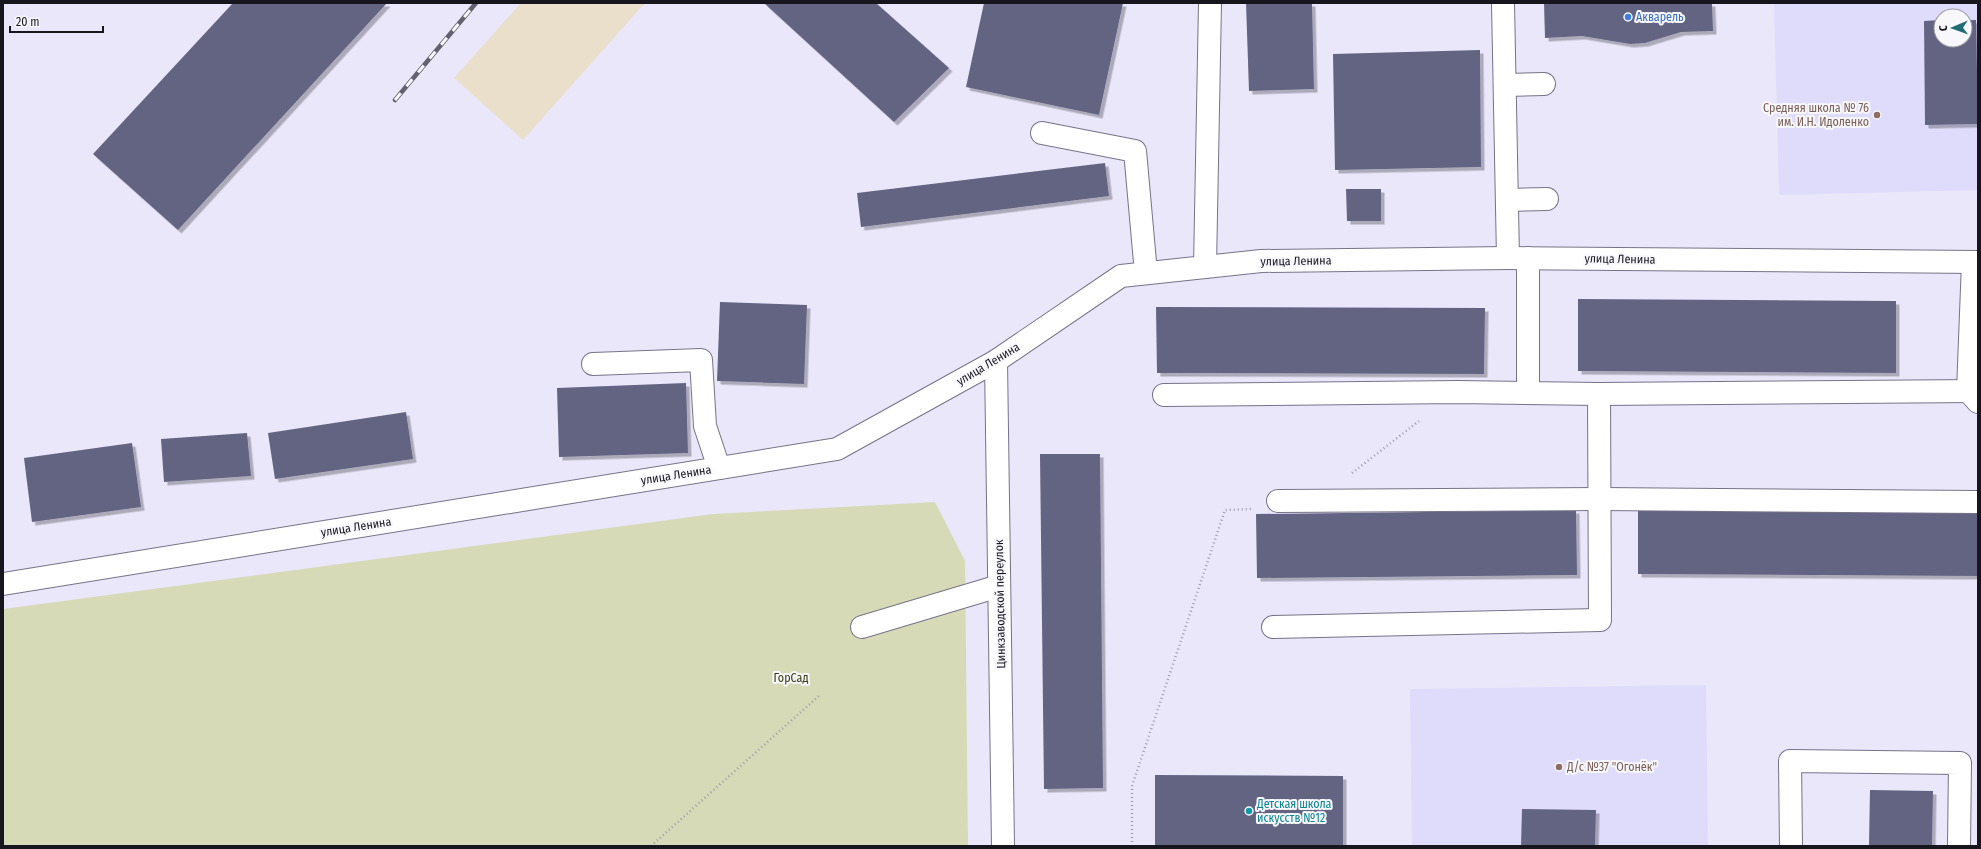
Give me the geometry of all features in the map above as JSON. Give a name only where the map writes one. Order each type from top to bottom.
[{"type":"street","points":[[1205,267],[1210,3]]},
{"type":"street","points":[[1503,3],[1507,200],[1518,258],[1528,393]]},
{"type":"street","points":[[1505,84],[1544,84]]},
{"type":"street","points":[[1042,133],[1135,151],[1146,274]]},
{"type":"street","points":[[1507,200],[1547,199]]},
{"type":"street","name":"улица Ленина","points":[[3,584],[837,449],[996,361],[1121,276],[1261,261],[1518,258],[1976,262]]},
{"type":"street","points":[[1164,395],[1458,392],[1975,395],[1976,262]]},
{"type":"street","points":[[593,364],[701,360],[705,426],[719,468]]},
{"type":"street","name":"Цинкзаводской переулок","points":[[996,361],[1003,846]]},
{"type":"street","points":[[1273,627],[1600,620],[1599,394]]},
{"type":"street","points":[[1278,501],[1600,499],[1978,502]]},
{"type":"street","points":[[862,626],[999,586]]},
{"type":"street","points":[[1791,846],[1790,761],[1960,763],[1959,846]]},
{"type":"path","points":[[1315,501],[1420,420]]},
{"type":"path","points":[[1132,846],[1132,786],[1224,510],[1255,508]]},
{"type":"path","points":[[651,846],[820,695]]},
{"type":"shaded area","points":[[521,3],[645,3],[523,140],[454,78]]},
{"type":"shaded area","name":"Средняя школа № 76 им. И.Н. Идоленко","points":[[1774,3],[1978,3],[1978,190],[1779,195]]},
{"type":"shaded area","name":"Д/с №37 \"Огонёк\"","points":[[1706,685],[1708,846],[1412,846],[1410,689]]},
{"type":"green space","name":"ГорСад","points":[[935,502],[965,561],[968,846],[3,846],[3,609],[713,514]]},
{"type":"building","points":[[233,3],[387,3],[178,230],[93,154]]},
{"type":"building","points":[[764,3],[876,3],[949,68],[894,122]]},
{"type":"building","points":[[984,3],[1123,3],[1099,115],[966,87]]},
{"type":"building","points":[[1246,3],[1312,3],[1314,89],[1249,91]]},
{"type":"building","name":"Акварель","points":[[1544,3],[1712,3],[1713,31],[1681,32],[1645,43],[1630,44],[1582,36],[1545,38]]},
{"type":"building","points":[[1933,20],[1933,48],[1973,48],[1973,20],[1976,20],[1978,124],[1925,125],[1924,21]]},
{"type":"building","points":[[1480,50],[1481,167],[1335,170],[1333,54]]},
{"type":"building","points":[[1105,163],[1109,196],[861,227],[857,193]]},
{"type":"building","points":[[1346,189],[1381,189],[1381,221],[1347,221]]},
{"type":"building","points":[[1578,299],[1896,301],[1896,373],[1578,371]]},
{"type":"building","points":[[720,302],[807,305],[804,384],[717,381]]},
{"type":"building","points":[[1156,307],[1485,308],[1484,374],[1157,373]]},
{"type":"building","points":[[686,383],[688,453],[559,457],[557,388]]},
{"type":"building","points":[[406,412],[413,459],[275,479],[268,433]]},
{"type":"building","points":[[247,433],[251,476],[164,482],[161,439]]},
{"type":"building","points":[[132,443],[141,507],[32,522],[24,458]]},
{"type":"building","points":[[1040,454],[1100,454],[1103,788],[1044,789]]},
{"type":"building","points":[[1638,507],[1978,508],[1978,576],[1638,574]]},
{"type":"building","points":[[1576,510],[1577,575],[1257,578],[1256,514]]},
{"type":"building","name":"Детская школа искусств №12","points":[[1155,775],[1343,776],[1343,846],[1155,846]]},
{"type":"building","points":[[1870,790],[1933,791],[1932,846],[1869,846]]},
{"type":"building","points":[[1522,809],[1596,810],[1595,846],[1521,846]]},
{"type":"railway","points":[[395,100],[476,3]]},
{"type":"place","name":"Акварель","points":[[1628,17]]},
{"type":"place","name":"Средняя школа № 76 им. И.Н. Идоленко","points":[[1877,115]]},
{"type":"place","name":"Д/с №37 \"Огонёк\"","points":[[1559,767]]},
{"type":"place","name":"Детская школа искусств №12","points":[[1249,811]]}]
